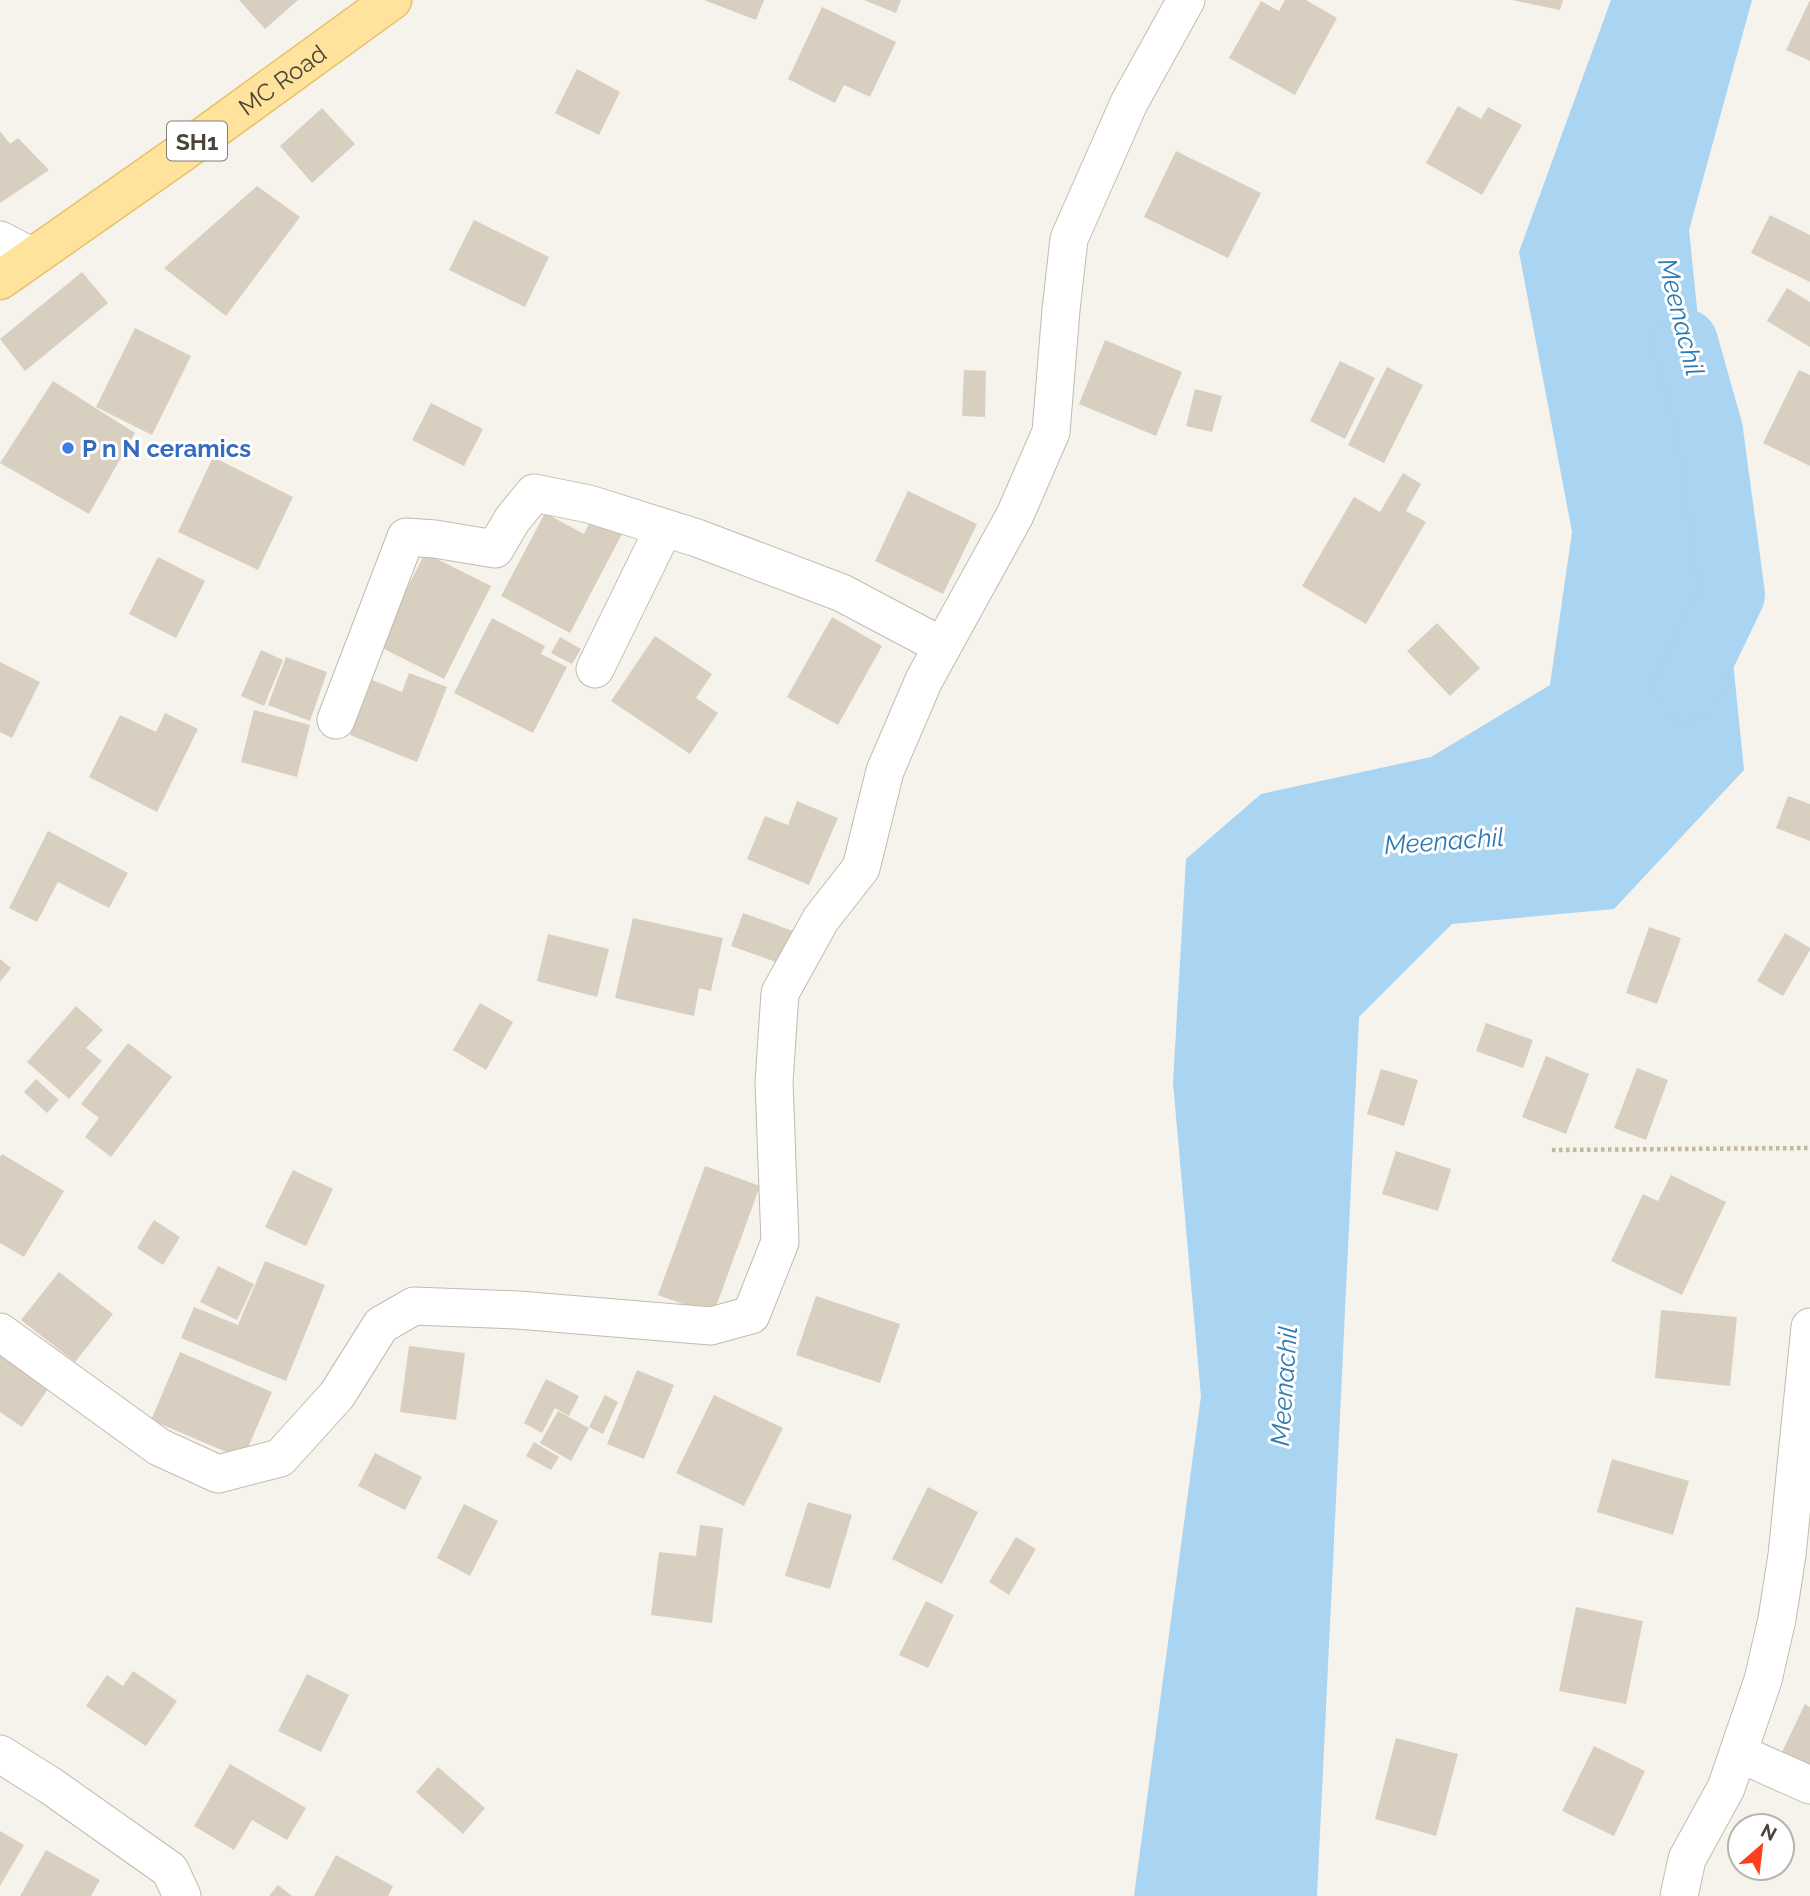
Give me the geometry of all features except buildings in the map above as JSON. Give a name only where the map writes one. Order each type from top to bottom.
[{"type":"main road","name":"MC Road","points":[[0,280],[392,0]]},
{"type":"street","points":[[0,1332],[159,1447],[218,1474],[280,1458],[337,1395],[381,1325],[414,1306],[518,1310],[712,1326],[751,1314],[780,1242],[774,1082],[780,993],[821,919],[860,868],[886,771],[924,680],[1014,515],[1051,432],[1069,239],[1129,103],[1186,0]]},
{"type":"street","points":[[0,240],[33,257]]},
{"type":"street","points":[[336,720],[406,537],[435,538],[495,549],[512,520],[534,493],[589,504],[697,538],[842,593],[942,646]]},
{"type":"street","points":[[594,669],[664,528]]},
{"type":"street","points":[[1679,1896],[1687,1859],[1726,1788],[1763,1680],[1777,1619],[1788,1542],[1810,1327]]},
{"type":"street","points":[[1738,1753],[1810,1785]]},
{"type":"street","points":[[0,1754],[51,1786],[170,1870],[182,1896]]},
{"type":"path","points":[[1552,1150],[1810,1147]]},
{"type":"water","points":[[1611,0],[1752,0],[1689,230],[1744,770],[1614,909],[1452,924],[1359,1017],[1317,1896],[1134,1896],[1201,1396],[1173,1083],[1186,859],[1261,794],[1431,757],[1550,685],[1572,532],[1519,252]]},
{"type":"waterway","name":"Meenachil","points":[[1685,342],[1710,431],[1732,595],[1687,688]]},
{"type":"place","name":"P n N ceramics","points":[[68,448]]}]
